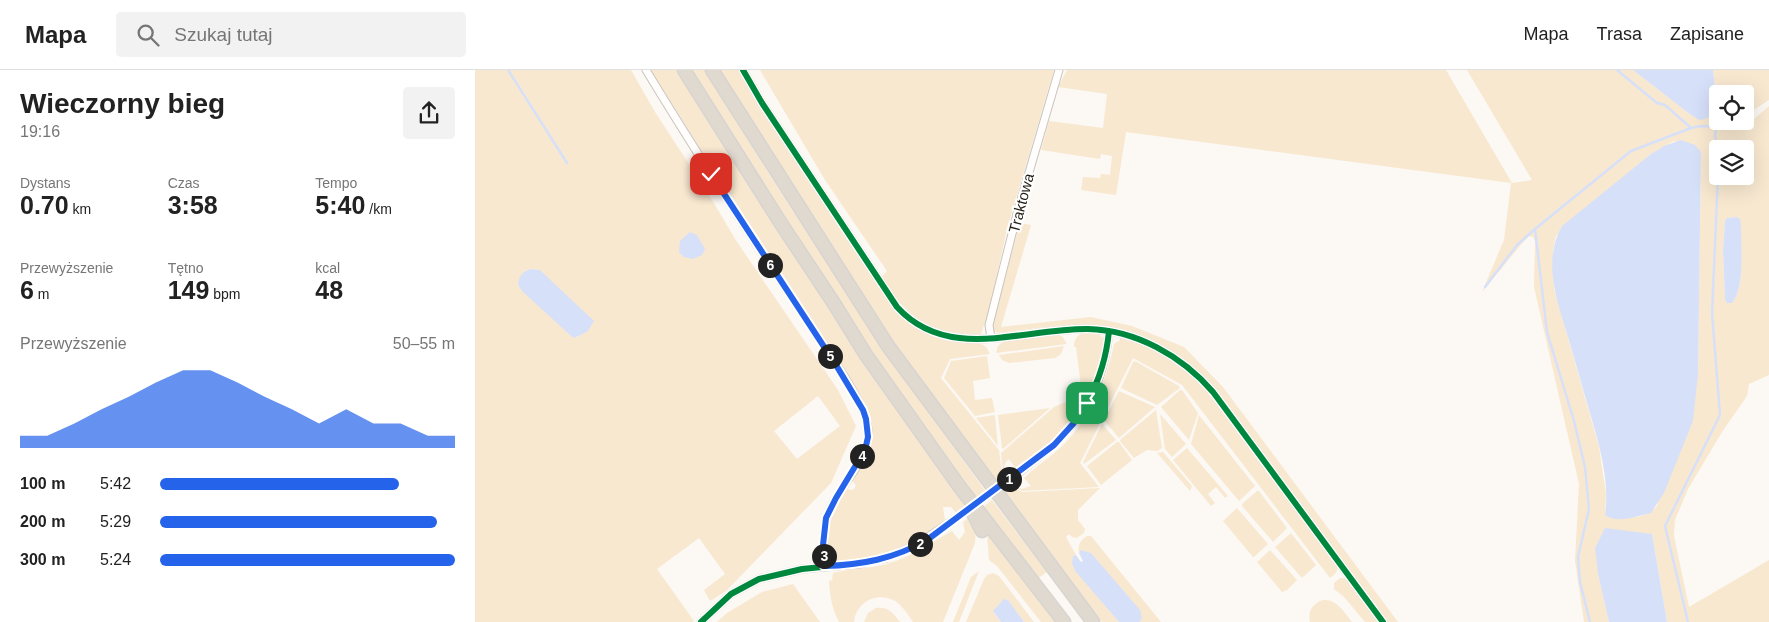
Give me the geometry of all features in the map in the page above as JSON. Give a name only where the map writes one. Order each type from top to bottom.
[{"type":"highway","points":[[684,70],[779,222],[866,355],[959,486],[1064,622]]},
{"type":"highway","points":[[712,70],[888,346],[1082,609],[1094,622]]},
{"type":"highway","points":[[959,486],[982,531]]},
{"type":"street","points":[[646,70],[863,410],[868,437],[865,450],[826,518],[823,545],[824,566]]},
{"type":"street","points":[[743,70],[762,103],[901,311],[921,326],[945,336],[968,339],[991,338],[1064,329],[1090,329],[1109,331],[1142,340],[1163,350],[1205,382],[1383,622]]},
{"type":"street","name":"Traktowa","points":[[991,338],[989,325],[1018,210],[1059,70]]},
{"type":"street","points":[[701,622],[731,594],[759,579],[783,572],[865,563],[903,552],[927,540],[1054,445],[1081,414],[1099,378],[1109,331]]},
{"type":"shaded area","points":[[475,70],[631,70],[655,112],[706,190],[737,242],[838,390],[856,426],[831,483],[726,591],[710,601],[704,590],[725,574],[699,538],[657,569],[694,621],[475,622]],"holes":[[[530,269],[540,270],[581,335],[576,338],[525,271]],[[818,396],[840,426],[797,459],[774,431]]]},
{"type":"shaded area","points":[[651,70],[678,70],[738,168],[848,339],[966,507],[957,514],[951,507],[943,507],[945,520],[940,524],[941,526],[918,540],[885,555],[873,558],[846,562],[836,562],[830,559],[827,551],[828,530],[839,502],[847,489],[853,490],[856,486],[852,480],[868,451],[871,431],[867,411]]},
{"type":"shaded area","points":[[691,70],[705,70],[841,284],[986,492],[977,499],[901,394],[824,281]]},
{"type":"shaded area","points":[[718,70],[739,70],[805,175],[895,310],[916,327],[931,335],[956,342],[980,344],[987,349],[990,354],[950,359],[941,378],[999,450],[1002,474],[1005,478],[996,484],[917,376],[861,295]]},
{"type":"shaded area","points":[[760,70],[1054,70],[1007,229],[989,311],[981,334],[971,336],[954,334],[931,327],[912,314],[896,298],[881,278],[887,271],[825,180]]},
{"type":"shaded area","points":[[1067,70],[1446,70],[1512,183],[1532,180],[1467,70],[1633,70],[1699,120],[1709,94],[1709,130],[1754,130],[1754,119],[1769,106],[1769,375],[1749,384],[1747,396],[1722,432],[1688,489],[1675,520],[1674,536],[1689,607],[1769,560],[1769,622],[1667,622],[1652,534],[1598,574],[1609,622],[1584,622],[1575,561],[1579,484],[1534,287],[1535,241],[1533,237],[1529,236],[1524,241],[1482,292],[1504,240],[1511,183],[1126,132],[1116,195],[1081,190],[1083,177],[1100,178],[1101,174],[1110,175],[1112,156],[1101,154],[1100,159],[1041,150],[1049,121],[1103,128],[1107,94],[1058,87]],"holes":[[[1674,141],[1701,152],[1698,374],[1657,506],[1652,511],[1640,516],[1619,517],[1605,515],[1606,494],[1599,447],[1554,289],[1553,250],[1556,236],[1651,154]],[[1737,217],[1741,274],[1737,295],[1732,303],[1728,303],[1725,299],[1723,251],[1725,221],[1727,218]]]},
{"type":"shaded area","points":[[1713,70],[1769,70],[1769,100],[1754,110],[1754,85],[1712,85]]},
{"type":"shaded area","points":[[1020,223],[1031,225],[1001,327],[1091,317],[1132,326],[1184,347],[1223,387],[1398,622],[1387,622],[1222,398],[1192,367],[1157,344],[1138,335],[1117,329],[1075,325],[998,333],[993,331],[992,325]]},
{"type":"shaded area","points":[[1085,332],[1098,333],[1104,339],[1094,380],[1082,405],[1066,428],[1044,450],[1022,466],[1020,465],[1015,468],[1009,459],[1005,466],[1006,477],[1003,474],[1001,453],[1054,407],[1075,398],[1080,391],[1081,386],[1074,344],[1080,334]]},
{"type":"shaded area","points":[[1055,334],[1062,336],[1067,344],[996,353],[998,346],[1005,340]]},
{"type":"shaded area","points":[[1120,337],[1146,346],[1170,359],[1212,395],[1337,564],[1337,570],[1330,578],[1182,385],[1133,358],[1080,463],[1099,487],[1022,491],[1012,485],[1021,489],[1031,486],[1024,478],[1060,448],[1080,425],[1101,387],[1114,344],[1120,340]]},
{"type":"shaded area","points":[[1064,346],[1061,354],[1055,358],[1009,363],[1002,360],[999,355]]},
{"type":"shaded area","points":[[987,356],[990,378],[973,381],[975,400],[992,398],[995,412],[975,416],[944,378],[951,361]]},
{"type":"shaded area","points":[[1135,361],[1180,388],[1157,405],[1121,388]]},
{"type":"shaded area","points":[[1182,390],[1198,413],[1189,440],[1161,407]]},
{"type":"shaded area","points":[[1119,391],[1155,407],[1119,438],[1104,420]]},
{"type":"shaded area","points":[[1050,408],[1003,449],[1002,448],[998,415]]},
{"type":"shaded area","points":[[1156,410],[1162,448],[1157,451],[1147,450],[1134,458],[1120,441]]},
{"type":"shaded area","points":[[1160,414],[1186,444],[1172,457],[1165,449]]},
{"type":"shaded area","points":[[1199,415],[1255,486],[1239,501],[1191,444]]},
{"type":"shaded area","points":[[995,416],[998,446],[976,418]]},
{"type":"shaded area","points":[[1102,424],[1116,440],[1084,464],[1083,462]]},
{"type":"shaded area","points":[[1119,442],[1132,460],[1101,485],[1087,466]]},
{"type":"shaded area","points":[[1187,448],[1228,496],[1225,498],[1216,487],[1208,494],[1215,503],[1211,506],[1173,460]]},
{"type":"shaded area","points":[[1163,452],[1192,486],[1190,491],[1157,453]]},
{"type":"shaded area","points":[[1011,486],[1022,492],[1100,488],[1078,510],[1078,520],[1085,529],[1084,533],[1077,538],[1069,534],[1066,537],[1076,555],[1073,556],[1074,568],[1119,622],[1102,622],[1003,492]]},
{"type":"shaded area","points":[[1259,491],[1287,528],[1273,542],[1242,506]]},
{"type":"shaded area","points":[[992,500],[1047,572],[1037,579],[983,507]]},
{"type":"shaded area","points":[[1237,508],[1268,544],[1254,557],[1223,521]]},
{"type":"shaded area","points":[[971,516],[976,528],[975,543],[943,622],[913,622],[898,603],[881,597],[869,600],[863,604],[854,622],[839,622],[830,592],[829,581],[832,580],[833,573],[880,566],[896,561],[952,531],[959,540],[965,532],[963,522]]},
{"type":"shaded area","points":[[988,533],[1056,622],[1041,622],[997,566],[989,560]]},
{"type":"shaded area","points":[[1291,533],[1316,565],[1302,578],[1275,547]]},
{"type":"shaded area","points":[[1087,536],[1091,536],[1161,622],[1140,622],[1087,552],[1081,551],[1079,553],[1080,543]]},
{"type":"shaded area","points":[[1270,550],[1297,580],[1287,590],[1282,592],[1257,562]]},
{"type":"shaded area","points":[[979,571],[959,622],[953,622],[971,577]]},
{"type":"shaded area","points":[[993,573],[999,576],[1034,622],[1024,622],[1006,599],[994,613],[1001,622],[966,622],[984,579],[987,575]]},
{"type":"shaded area","points":[[1340,578],[1346,578],[1379,622],[1365,622],[1344,597],[1334,589],[1334,583]]},
{"type":"shaded area","points":[[793,584],[820,622],[717,622],[727,613],[762,592]]},
{"type":"shaded area","points":[[1323,600],[1336,604],[1352,622],[1310,622],[1312,608]]},
{"type":"shaded area","points":[[876,608],[887,609],[900,622],[864,622],[868,613]]},
{"type":"water","points":[[1633,70],[1713,70],[1715,85],[1709,85],[1709,117],[1699,120]]},
{"type":"water","points":[[1681,140],[1695,145],[1701,152],[1698,374],[1693,421],[1664,493],[1651,513],[1615,519],[1605,515],[1606,488],[1603,462],[1556,295],[1552,267],[1553,253],[1556,239],[1562,226],[1651,154],[1664,146]]},
{"type":"water","points":[[1737,217],[1740,219],[1741,225],[1741,277],[1736,296],[1732,303],[1727,303],[1725,299],[1723,251],[1725,221],[1727,218]]},
{"type":"water","points":[[690,232],[697,235],[705,249],[702,255],[693,259],[684,257],[679,252],[680,241]]},
{"type":"water","points":[[530,269],[540,270],[594,321],[588,331],[575,338],[571,336],[523,292],[518,285],[519,279],[523,273]]},
{"type":"water","points":[[1605,528],[1652,534],[1667,622],[1609,622],[1598,574],[1595,548]]},
{"type":"water","points":[[1081,550],[1091,553],[1140,610],[1142,617],[1140,622],[1119,622],[1076,572],[1072,564],[1073,556],[1076,555],[1081,562],[1083,561],[1079,553]]},
{"type":"water","points":[[1004,599],[1008,600],[1024,622],[1001,622],[993,611]]},
{"type":"waterway","points":[[508,70],[567,163]]},
{"type":"waterway","points":[[1617,70],[1657,103],[1665,105],[1691,128]]},
{"type":"waterway","points":[[1590,622],[1580,582],[1578,557],[1589,509],[1585,467],[1574,421],[1547,332],[1535,229],[1631,151],[1691,128],[1709,126]]},
{"type":"waterway","points":[[1716,130],[1716,140]]},
{"type":"waterway","points":[[1688,622],[1665,526],[1720,415],[1712,313],[1718,185]]},
{"type":"waterway","points":[[1485,287],[1517,245],[1535,229]]},
{"type":"cycle path","points":[[743,70],[762,103],[897,307],[917,324],[939,334],[963,338],[987,339],[1088,329],[1123,334],[1157,347],[1187,367],[1213,392],[1383,622]]},
{"type":"cycle path","points":[[701,622],[731,594],[759,579],[802,569],[872,562],[903,552],[941,530],[1041,455],[1068,429],[1079,415],[1096,384],[1102,367],[1109,331]]},
{"type":"route","points":[[711,174],[836,365],[863,410],[866,419],[868,437],[865,450],[826,518],[823,545],[824,566],[847,566],[872,562],[903,552],[927,540],[1054,445],[1064,436],[1087,403]]}]
